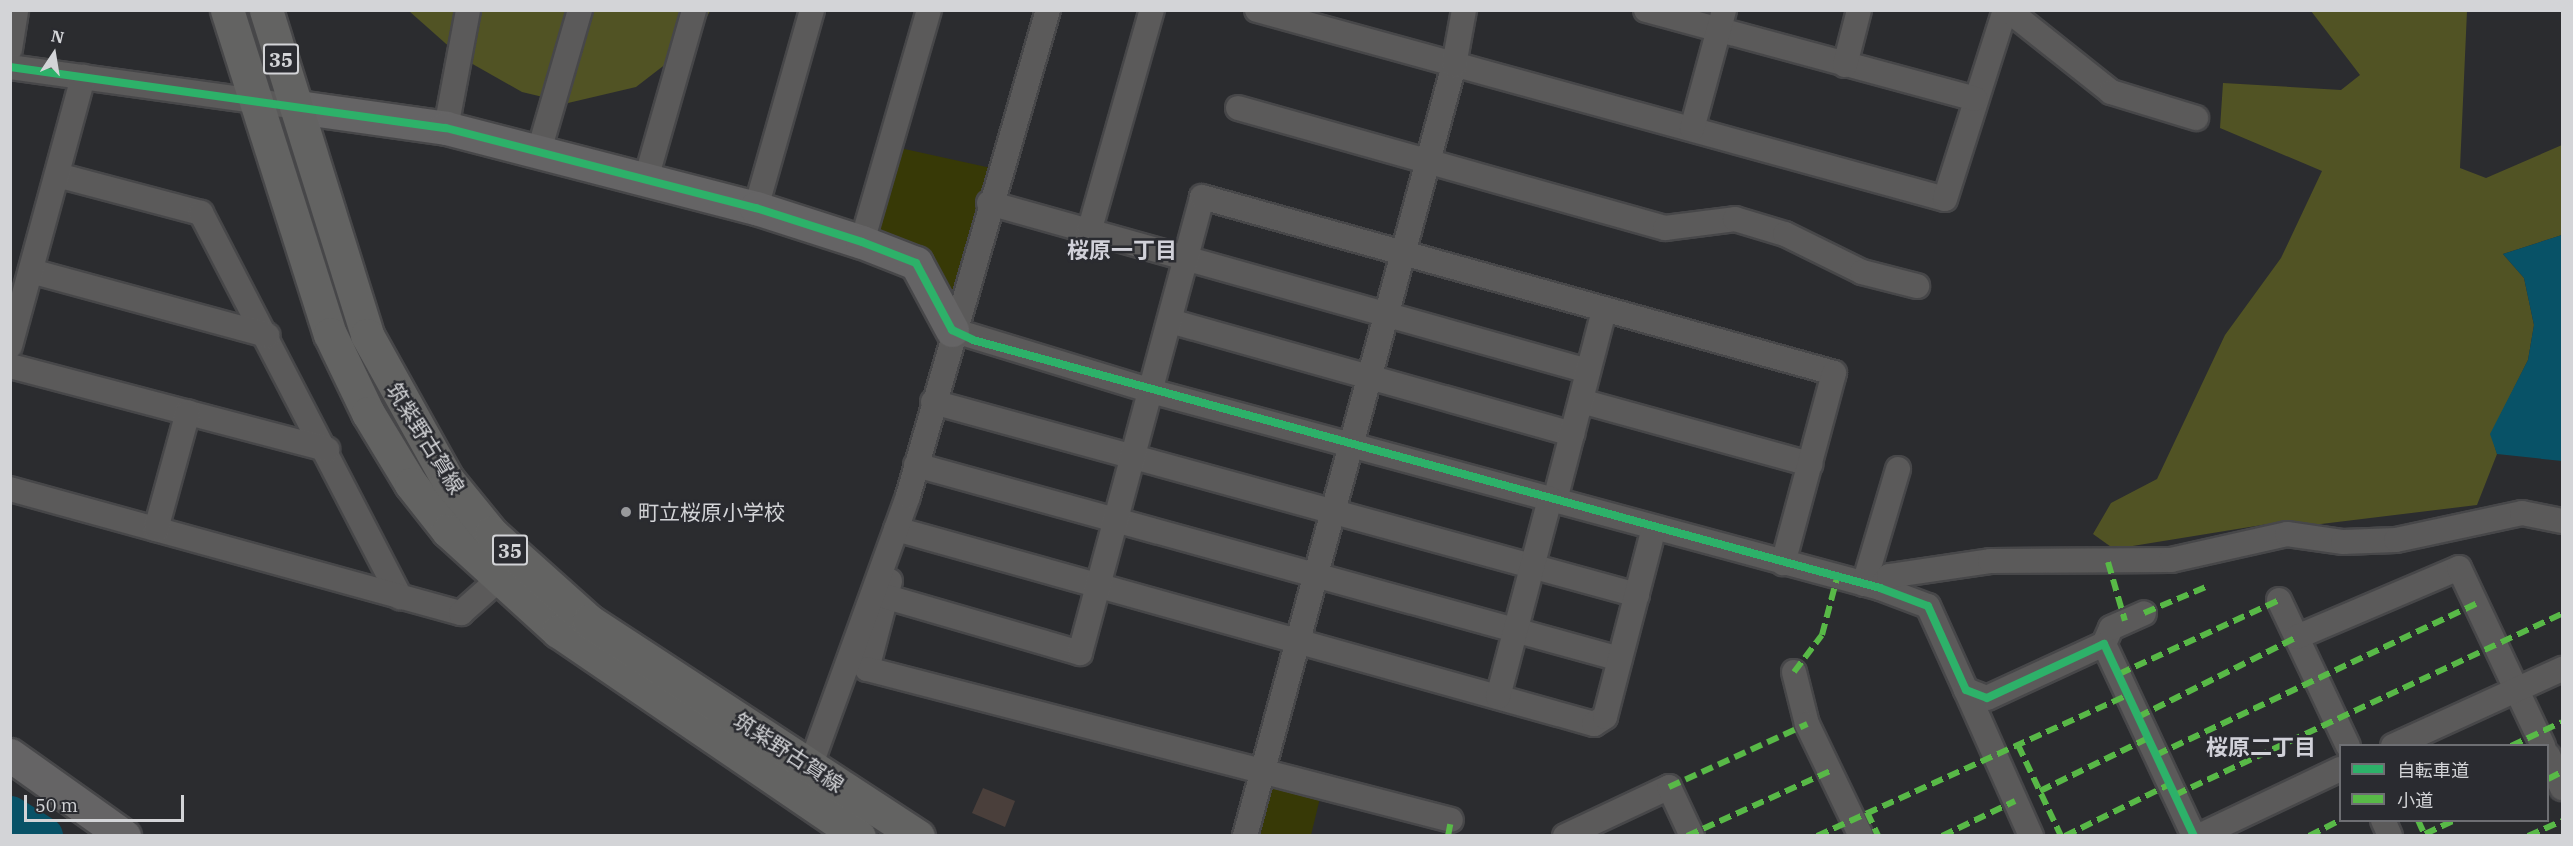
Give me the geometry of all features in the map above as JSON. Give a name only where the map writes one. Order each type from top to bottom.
[{"type":"main road","name":"筑紫野古賀線","points":[[227,10],[330,334],[368,413],[417,492],[498,580],[600,662],[859,836]]},
{"type":"main road","name":"筑紫野古賀線","points":[[266,10],[367,335],[447,479],[491,533],[589,621],[918,836]]},
{"type":"street","points":[[10,49],[16,10]]},
{"type":"street","points":[[446,128],[468,10]]},
{"type":"street","points":[[538,151],[580,10]]},
{"type":"street","points":[[646,179],[694,10]]},
{"type":"street","points":[[756,208],[812,10]]},
{"type":"street","points":[[862,242],[929,10]]},
{"type":"street","points":[[810,767],[884,556],[896,530],[989,203],[1048,10]]},
{"type":"street","points":[[1089,232],[1152,10]]},
{"type":"street","points":[[1257,10],[1326,20],[1454,65],[1945,199],[1975,99],[2007,10],[2111,92],[2196,118]]},
{"type":"street","points":[[1245,836],[1294,644],[1400,252],[1454,65],[1464,10]]},
{"type":"street","points":[[1646,10],[1721,21],[1845,65],[1975,99]]},
{"type":"street","points":[[1845,65],[1859,10]]},
{"type":"street","points":[[1692,129],[1721,21]]},
{"type":"street","points":[[10,66],[446,128],[756,208],[862,242],[916,263],[952,330],[1151,391],[1872,586],[1928,606],[2031,836]]},
{"type":"street","points":[[10,346],[83,77]]},
{"type":"street","points":[[1238,108],[1665,228],[1735,219],[1785,234],[1862,272],[1917,286]]},
{"type":"street","points":[[57,175],[201,213],[327,449],[400,597]]},
{"type":"street","points":[[887,597],[1080,653],[1202,197],[1834,373],[1783,563]]},
{"type":"street","points":[[989,203],[1588,371]]},
{"type":"street","points":[[31,271],[267,335]]},
{"type":"street","points":[[1498,698],[1531,567],[1572,434],[1604,310]]},
{"type":"street","points":[[1170,321],[1572,434]]},
{"type":"street","points":[[10,366],[327,449]]},
{"type":"street","points":[[933,402],[1637,596]]},
{"type":"street","points":[[1581,402],[1810,464]]},
{"type":"street","points":[[156,529],[188,412]]},
{"type":"street","points":[[916,465],[1620,659]]},
{"type":"street","points":[[1872,586],[1898,469]]},
{"type":"street","points":[[10,489],[461,613],[498,580]]},
{"type":"street","points":[[1872,586],[1889,576],[1990,561],[2171,560],[2287,534],[2343,542],[2396,540],[2522,513],[2562,520]]},
{"type":"street","points":[[896,530],[1294,644],[1594,724],[1605,717],[1654,528]]},
{"type":"street","points":[[884,556],[894,561],[887,597],[867,669],[1451,820]]},
{"type":"street","points":[[2297,637],[2459,568],[2542,744]]},
{"type":"street","points":[[2279,600],[2347,744]]},
{"type":"street","points":[[1966,690],[1987,698],[2104,644],[2111,628],[2144,613]]},
{"type":"street","points":[[2104,644],[2194,836]]},
{"type":"street","points":[[2397,744],[2562,669]]},
{"type":"street","points":[[1794,672],[1807,723],[1861,836]]},
{"type":"street","points":[[10,755],[124,836]]},
{"type":"street","points":[[2549,759],[2562,788]]},
{"type":"street","points":[[2199,836],[2339,769]]},
{"type":"street","points":[[1565,836],[1669,787],[1692,836]]},
{"type":"street","points":[[2384,822],[2390,836]]},
{"type":"shaded area","points":[[900,148],[991,168],[954,300],[875,227]]},
{"type":"shaded area","points":[[1273,783],[1321,794],[1311,835],[1260,836]]},
{"type":"green space","points":[[409,11],[710,11],[693,43],[636,87],[568,103],[522,92],[462,58]]},
{"type":"green space","points":[[2311,11],[2467,11],[2460,168],[2486,178],[2562,145],[2562,235],[2503,254],[2524,278],[2534,325],[2528,360],[2491,434],[2497,454],[2477,505],[2321,524],[2268,524],[2114,549],[2093,534],[2111,503],[2157,479],[2225,335],[2281,258],[2322,171],[2220,128],[2223,83],[2341,90],[2360,75]]},
{"type":"water","points":[[2562,235],[2562,461],[2497,454],[2490,434],[2528,360],[2534,325],[2524,278],[2503,254]]},
{"type":"building","points":[[983,788],[1015,801],[1005,827],[972,813]]},
{"type":"waterway","points":[[10,815],[43,836]]},
{"type":"marked path","points":[[2108,562],[2125,621]]},
{"type":"marked path","points":[[1794,672],[1822,635],[1837,578]]},
{"type":"marked path","points":[[2144,613],[2206,587]]},
{"type":"marked path","points":[[2119,674],[2279,600]]},
{"type":"marked path","points":[[2156,755],[2476,604]]},
{"type":"marked path","points":[[2175,795],[2562,614]]},
{"type":"marked path","points":[[2138,717],[2297,637]]},
{"type":"marked path","points":[[1817,836],[2128,695]]},
{"type":"marked path","points":[[2515,744],[2562,722]]},
{"type":"marked path","points":[[1669,787],[1807,724]]},
{"type":"marked path","points":[[2040,791],[2148,738]]},
{"type":"marked path","points":[[2018,745],[2061,836]]},
{"type":"marked path","points":[[1687,836],[1830,771]]},
{"type":"marked path","points":[[2549,778],[2562,772]]},
{"type":"marked path","points":[[2065,836],[2170,784]]},
{"type":"marked path","points":[[1942,836],[2015,801]]},
{"type":"marked path","points":[[1867,812],[1878,836]]},
{"type":"marked path","points":[[1448,836],[1451,820]]},
{"type":"marked path","points":[[2309,836],[2339,821]]},
{"type":"marked path","points":[[2528,836],[2562,821]]},
{"type":"marked path","points":[[2419,822],[2425,836]]},
{"type":"marked path","points":[[2425,834],[2451,822]]},
{"type":"cycle path","points":[[10,67],[446,128],[756,208],[862,242],[916,263],[952,330],[973,340],[1880,588],[1928,606],[1966,690],[1987,698],[2104,644],[2194,836]]},
{"type":"place","name":"町立桜原小学校","points":[[626,512]]},
{"type":"district","name":"桜原一丁目","points":[[1122,250]]},
{"type":"district","name":"桜原二丁目","points":[[2261,747]]}]
